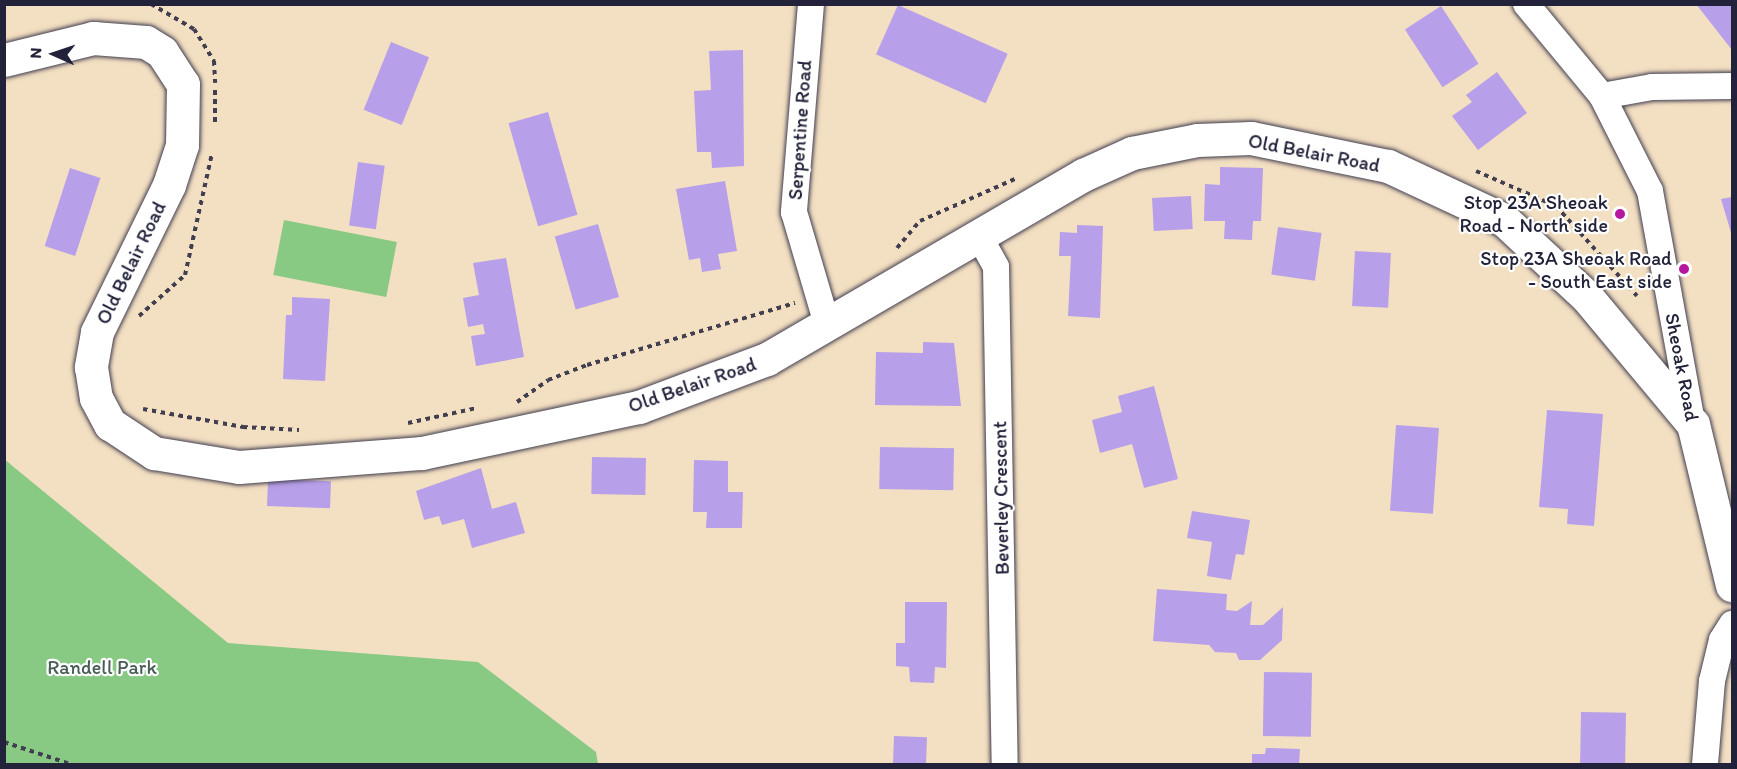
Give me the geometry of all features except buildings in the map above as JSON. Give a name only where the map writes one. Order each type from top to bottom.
[{"type":"main road","name":"Old Belair Road","points":[[4,60],[93,38],[146,42],[162,52],[183,84],[182,144],[169,185],[97,332],[92,367],[96,398],[110,424],[154,453],[239,467],[422,453],[639,407],[767,359],[823,311],[979,236],[1132,153],[1197,140],[1251,138],[1388,166],[1504,220],[1587,297],[1693,424]]},
{"type":"main road","name":"Sheoak Road","points":[[1693,424],[1732,585]]},
{"type":"street","name":"Serpentine Road","points":[[811,4],[794,212],[823,311]]},
{"type":"street","name":"Sheoak Road","points":[[1526,4],[1602,96],[1650,191],[1693,424]]},
{"type":"street","points":[[1602,96],[1644,87],[1732,86]]},
{"type":"street","name":"Beverley Crescent","points":[[979,236],[996,267],[1005,765]]},
{"type":"street","points":[[1705,765],[1712,681],[1722,640],[1732,624]]},
{"type":"path","points":[[150,4],[194,29],[214,61],[214,129]]},
{"type":"path","points":[[133,327],[185,276],[210,182],[213,139]]},
{"type":"path","points":[[1466,168],[1556,206],[1637,297]]},
{"type":"path","points":[[890,255],[920,221],[1006,180],[1026,179]]},
{"type":"path","points":[[507,404],[548,380],[623,353],[823,311]]},
{"type":"path","points":[[135,406],[243,427],[311,430]]},
{"type":"path","points":[[404,423],[487,407]]},
{"type":"path","points":[[4,742],[70,765]]},
{"type":"green space","points":[[284,220],[397,242],[386,297],[273,275]]},
{"type":"green space","name":"Randell Park","points":[[4,459],[228,643],[478,662],[596,752],[598,764],[5,764]]},
{"type":"place","name":"Stop 23A Sheoak Road - North side","points":[[1620,214]]},
{"type":"place","name":"Stop 23A Sheoak Road - South East side","points":[[1684,269]]}]
